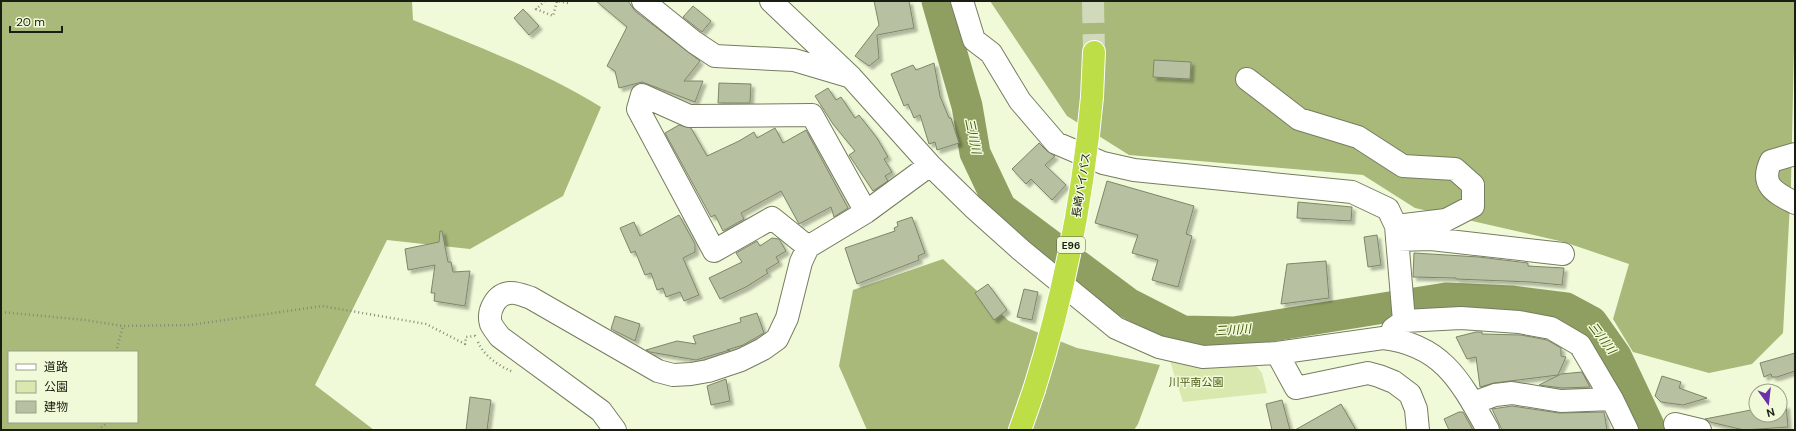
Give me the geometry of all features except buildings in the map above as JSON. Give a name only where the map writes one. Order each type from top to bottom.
[{"type":"highway","name":"長崎バイパス","points":[[1020,430],[1034,390],[1054,321],[1072,237],[1086,152],[1092,97],[1094,52]]},
{"type":"street","points":[[643,1],[714,56],[794,60],[851,77]]},
{"type":"street","points":[[771,1],[851,77],[930,165],[1021,250],[1116,328],[1159,347],[1203,357],[1277,353],[1383,338],[1407,344],[1445,364],[1455,375],[1488,430]]},
{"type":"street","points":[[962,1],[974,40],[991,53],[1020,101],[1056,143],[1103,162],[1134,170],[1352,192],[1388,209],[1397,233],[1404,321]]},
{"type":"street","points":[[1247,79],[1299,119],[1358,137],[1403,166],[1456,169],[1473,184],[1472,206],[1446,220],[1397,233]]},
{"type":"street","points":[[808,247],[772,218],[714,251],[638,108],[642,95],[689,116],[812,115],[866,212]]},
{"type":"street","points":[[1795,154],[1770,162],[1767,169],[1767,178],[1773,191],[1795,203]]},
{"type":"street","points":[[615,430],[601,410],[500,337],[492,324],[490,313],[494,303],[500,296],[510,292],[531,298],[658,371],[673,375],[691,374],[742,360],[763,349],[777,339],[787,318],[801,262],[808,247],[866,212],[930,165]]},
{"type":"street","points":[[1397,233],[1431,239],[1563,254]]},
{"type":"street","points":[[1383,338],[1404,321],[1461,318],[1520,322],[1551,328],[1580,345],[1612,399],[1627,430]]},
{"type":"street","points":[[1277,353],[1296,388],[1368,373],[1394,382],[1410,394],[1416,409],[1418,430]]},
{"type":"street","points":[[1473,404],[1495,395],[1512,393],[1561,401],[1612,399]]},
{"type":"street","points":[[1677,430],[1674,424],[1700,430]]},
{"type":"path","points":[[545,1],[536,9],[553,16],[557,1],[568,3],[568,1]]},
{"type":"path","points":[[1,312],[85,320],[123,326],[190,325],[322,306],[426,324],[465,344]]},
{"type":"path","points":[[116,351],[123,326]]},
{"type":"path","points":[[98,430],[107,423]]},
{"type":"green space","points":[[1,1],[412,1],[413,20],[485,49],[556,82],[601,107],[563,196],[470,249],[387,240],[315,385],[374,430],[1,430]]},
{"type":"green space","points":[[990,1],[1795,1],[1791,185],[1783,333],[1752,364],[1709,373],[1633,352],[1613,319],[1629,264],[1564,242],[1415,208],[1363,175],[1129,155],[1067,116]]},
{"type":"green space","points":[[943,259],[1009,321],[1077,348],[1160,365],[1138,424],[1134,430],[867,430],[839,366],[853,290]]},
{"type":"green space","name":"川平南公園","points":[[1170,361],[1209,365],[1252,361],[1262,373],[1267,393],[1183,402]]},
{"type":"waterway","name":"三川川","points":[[937,1],[967,106],[975,153],[1001,208],[1128,303],[1183,331],[1234,332],[1446,298],[1511,301],[1566,308],[1592,322],[1616,356],[1651,430]]},
{"type":"tunnel","points":[[1093,1],[1094,52]]}]
